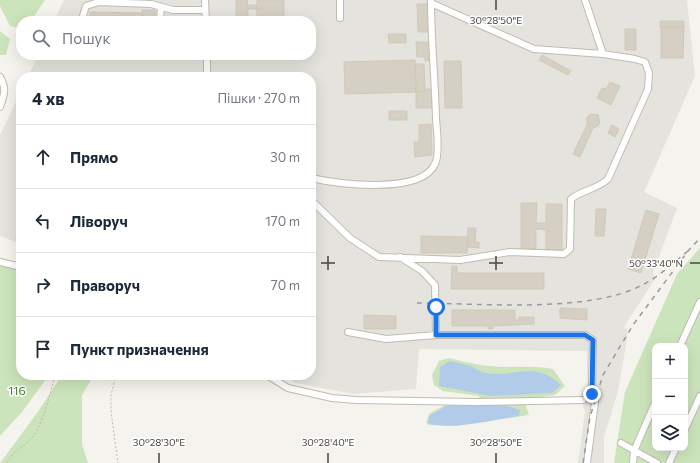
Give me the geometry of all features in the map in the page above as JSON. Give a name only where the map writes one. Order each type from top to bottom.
[{"type":"street","points":[[205,0],[206,16]]},
{"type":"street","points":[[340,0],[340,18]]},
{"type":"street","points":[[585,0],[603,54]]},
{"type":"street","points":[[316,179],[353,185],[393,184],[418,179],[431,171],[436,163],[437,138],[431,1],[534,49],[603,54],[635,59],[645,62],[649,73],[648,89],[608,179],[604,183],[578,193],[571,199],[570,249],[564,254],[510,252],[460,260],[379,257],[350,238],[316,205]]},
{"type":"street","points":[[83,16],[86,6],[99,2],[151,4],[173,10],[205,10]]},
{"type":"street","points":[[160,7],[160,16]]},
{"type":"street","points":[[207,60],[207,72]]},
{"type":"street","points":[[0,77],[4,84],[4,95],[0,107]]},
{"type":"street","points":[[399,257],[422,271],[435,285],[436,335]]},
{"type":"street","points":[[0,262],[16,266]]},
{"type":"street","points":[[681,343],[700,302]]},
{"type":"street","points":[[348,332],[386,338],[436,335],[585,335],[593,340],[592,394],[595,402],[587,463]]},
{"type":"street","points":[[275,380],[288,388],[332,398],[477,402],[583,400]]},
{"type":"street","points":[[688,422],[700,396]]},
{"type":"street","points":[[633,463],[634,451],[652,410]]},
{"type":"street","points":[[621,443],[657,463]]},
{"type":"street","points":[[670,463],[675,451]]},
{"type":"path","points":[[7,463],[12,454],[32,438],[48,404],[54,380]]},
{"type":"path","points":[[115,380],[111,395],[111,412],[118,463]]},
{"type":"shaded area","points":[[64,0],[687,0],[695,76],[644,192],[677,208],[653,273],[655,279],[624,327],[628,329],[627,339],[618,391],[604,437],[604,463],[578,463],[585,411],[583,406],[583,397],[587,392],[587,351],[419,349],[416,389],[354,394],[295,383],[291,380],[316,380],[316,72],[30,72],[36,60],[316,60],[316,16],[56,16]]},
{"type":"shaded area","points":[[16,101],[16,242],[0,236],[0,135]]},
{"type":"green space","points":[[0,0],[45,0],[34,16],[16,16],[16,28],[10,26],[0,6]]},
{"type":"green space","points":[[0,31],[10,39],[6,55],[0,55]]},
{"type":"green space","points":[[700,248],[700,463],[614,463],[625,392],[677,274]]},
{"type":"green space","name":"116","points":[[0,265],[16,269],[16,380],[45,380],[22,412],[0,436]]},
{"type":"green space","points":[[449,358],[492,366],[553,369],[565,386],[555,395],[524,399],[529,415],[456,426],[429,425],[426,422],[430,413],[445,405],[481,404],[479,396],[443,391],[434,385],[432,375],[439,361]]},
{"type":"green space","name":"116","points":[[59,380],[91,380],[82,395],[82,444],[88,463],[0,463],[37,413]]},
{"type":"water","points":[[450,361],[471,366],[485,373],[542,373],[561,385],[552,393],[491,396],[439,386],[440,367]]},
{"type":"water","points":[[446,406],[508,406],[520,410],[519,416],[486,422],[448,426],[428,423],[429,416]]},
{"type":"building","points":[[236,0],[248,0],[247,5],[257,5],[257,9],[248,9],[248,16],[236,16]]},
{"type":"building","points":[[257,0],[284,0],[284,16],[257,16]]},
{"type":"building","points":[[417,4],[429,4],[430,32],[418,32]]},
{"type":"building","points":[[142,10],[155,10],[155,16],[142,16]]},
{"type":"building","points":[[90,12],[142,13],[142,16],[90,16]]},
{"type":"building","points":[[660,21],[684,21],[684,27],[660,27]]},
{"type":"building","points":[[661,27],[684,27],[683,58],[661,58]]},
{"type":"building","points":[[625,29],[636,29],[636,50],[625,50]]},
{"type":"building","points":[[388,34],[406,34],[406,43],[389,43]]},
{"type":"building","points":[[416,42],[431,42],[432,60],[425,61],[425,57],[417,57]]},
{"type":"building","points":[[542,55],[571,71],[568,75],[539,60]]},
{"type":"building","points":[[415,60],[416,92],[345,94],[344,62]]},
{"type":"building","points":[[444,61],[461,61],[462,108],[445,108]]},
{"type":"building","points":[[415,64],[424,64],[425,91],[416,92]]},
{"type":"building","points":[[610,82],[620,86],[611,105],[597,98],[602,88],[606,89]]},
{"type":"building","points":[[425,89],[433,89],[433,108],[416,108],[416,92],[425,91]]},
{"type":"building","points":[[389,111],[407,111],[407,120],[389,120]]},
{"type":"building","points":[[591,114],[598,115],[600,122],[598,126],[593,128],[580,157],[573,154],[587,125],[587,117]]},
{"type":"building","points":[[431,124],[432,155],[415,157],[414,142],[419,142],[419,125]]},
{"type":"building","points":[[612,125],[619,129],[615,137],[608,133]]},
{"type":"building","points":[[521,203],[537,203],[536,223],[546,223],[546,204],[562,204],[562,250],[546,250],[546,230],[536,229],[536,249],[521,249]]},
{"type":"building","points":[[596,209],[606,209],[604,236],[595,236]]},
{"type":"building","points":[[646,210],[659,214],[641,273],[628,269]]},
{"type":"building","points":[[468,228],[476,228],[475,242],[479,242],[479,248],[467,247]]},
{"type":"building","points":[[421,236],[468,237],[467,253],[421,253]]},
{"type":"building","points":[[452,266],[457,266],[457,273],[544,273],[544,289],[451,289]]},
{"type":"building","points":[[560,308],[587,309],[587,320],[560,318]]},
{"type":"building","points":[[452,310],[515,310],[515,320],[519,320],[519,317],[534,317],[534,324],[493,326],[493,329],[488,329],[488,326],[452,326]]},
{"type":"building","points":[[364,315],[396,316],[396,329],[364,329]]},
{"type":"railway","points":[[583,463],[590,417],[603,375],[633,325],[688,251],[700,238]]},
{"type":"railway","points":[[417,303],[534,305],[595,300],[622,293],[650,281],[688,251]]},
{"type":"route","points":[[436,307],[436,335],[585,335],[593,340],[594,351],[592,394]]}]
